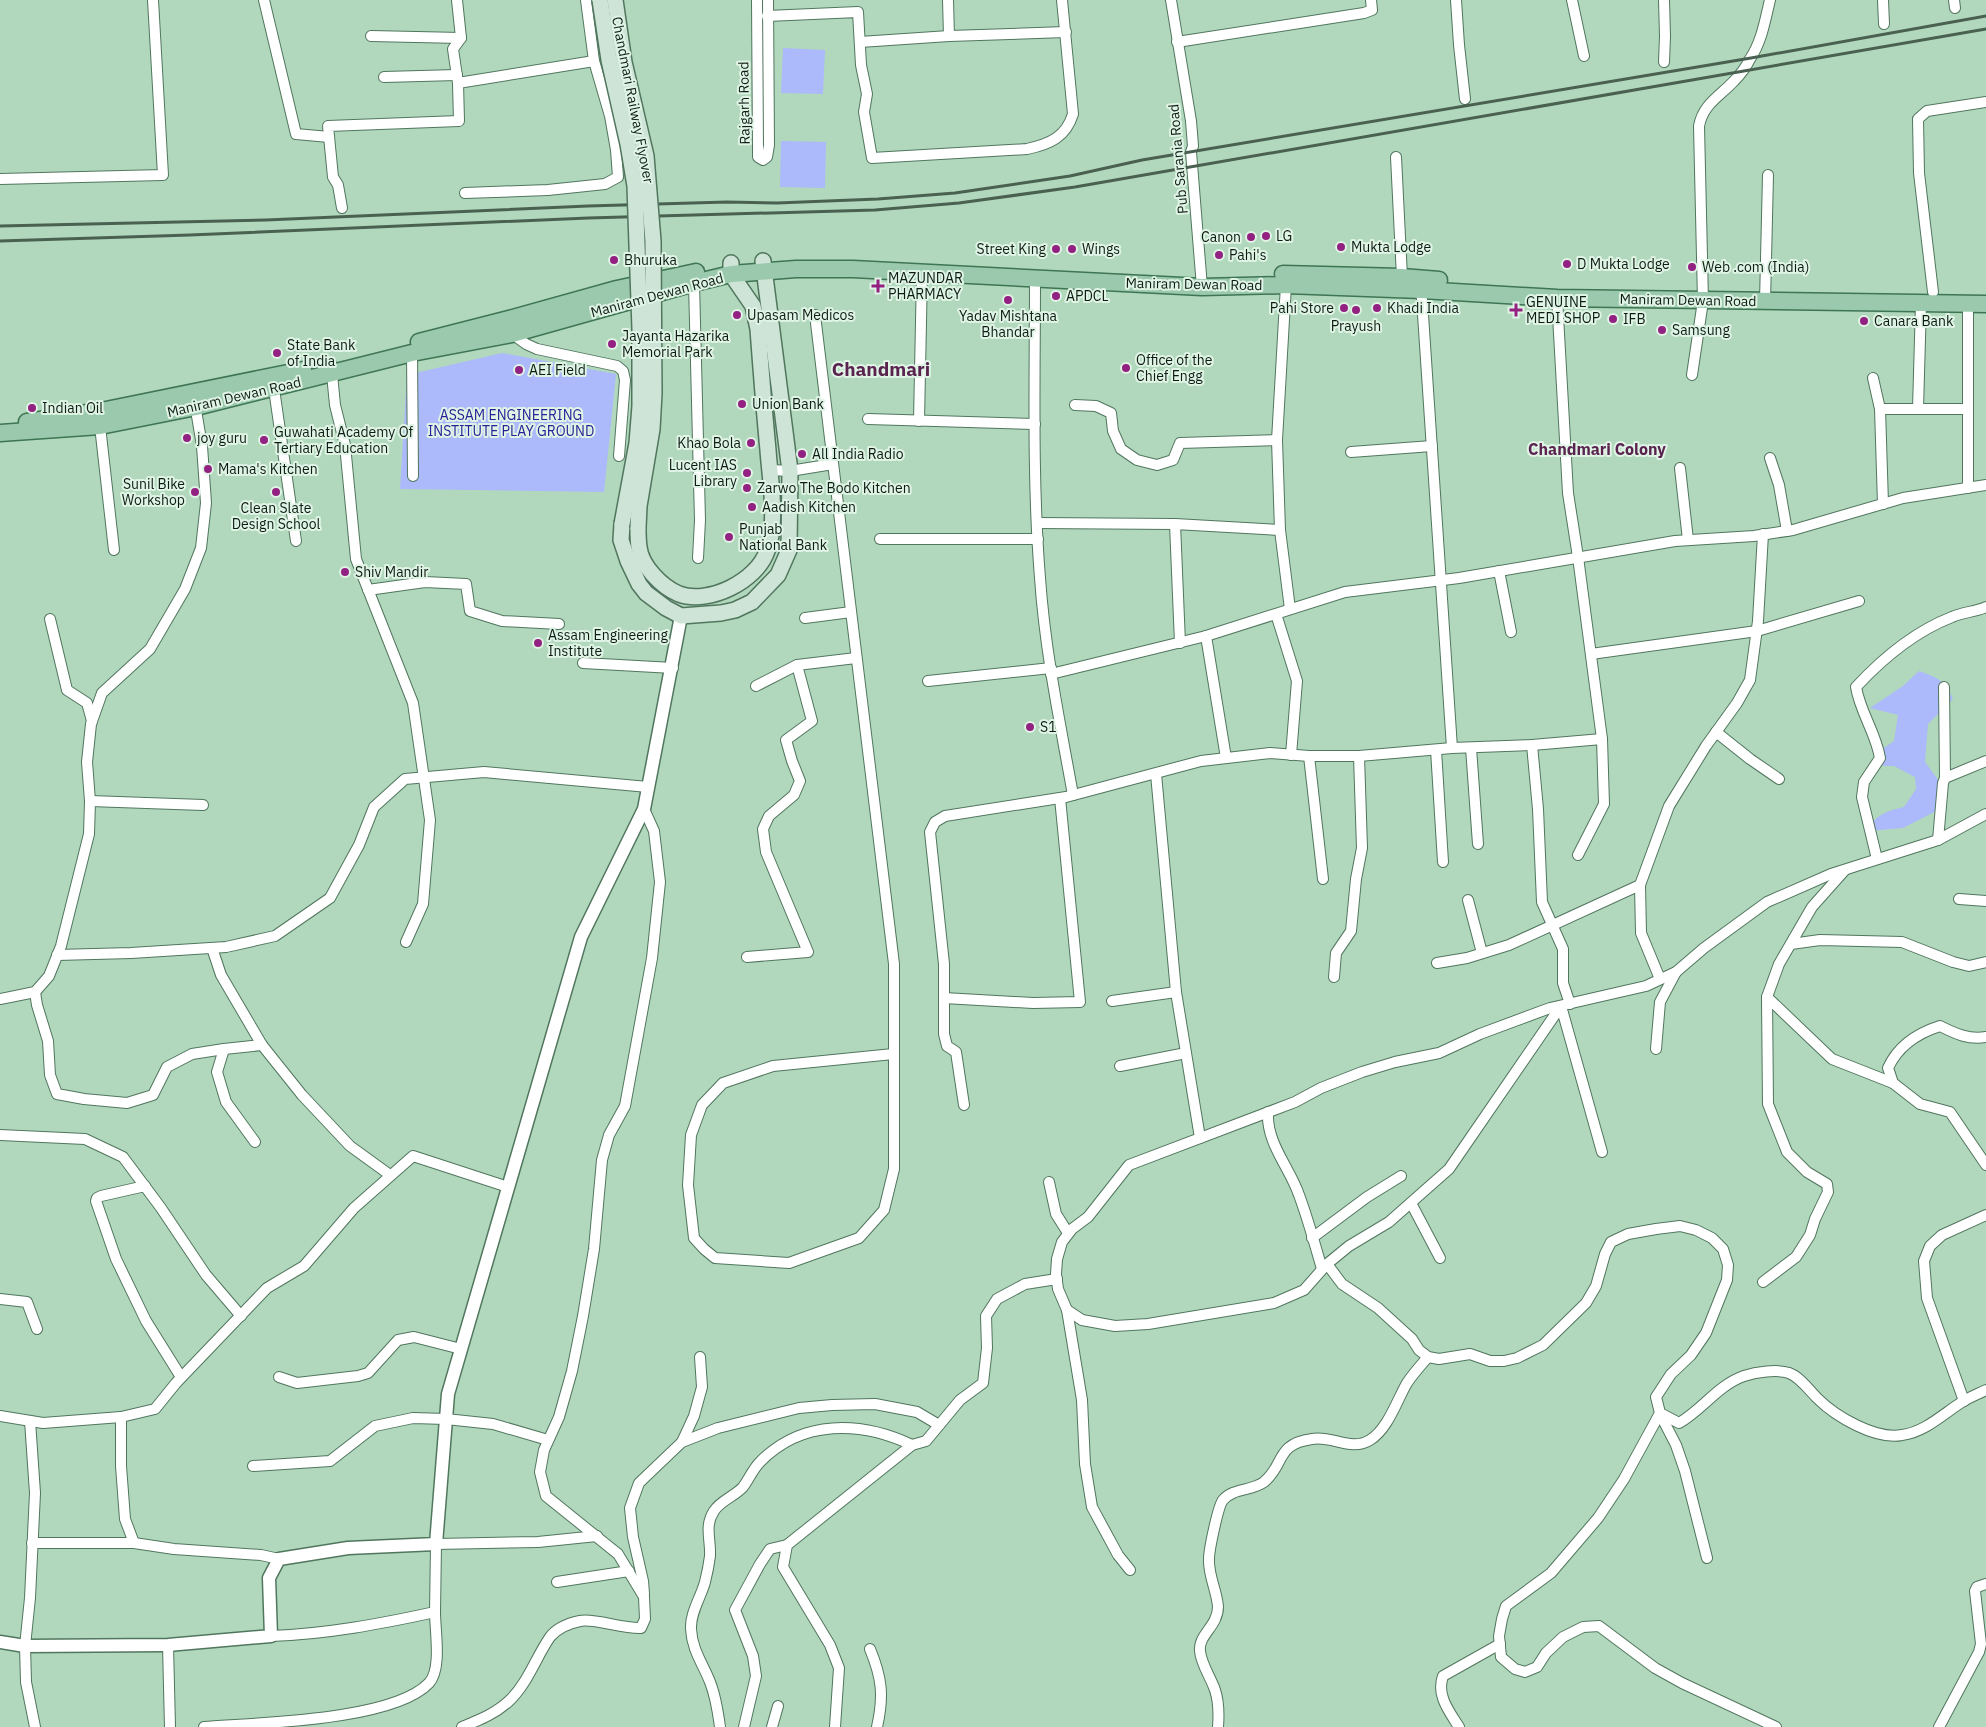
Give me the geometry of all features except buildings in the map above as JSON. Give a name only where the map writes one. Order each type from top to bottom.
[{"type":"main road","name":"Chandmari Railway Flyover","points":[[600,0],[609,60],[628,144],[635,186],[638,245],[640,406],[637,443],[622,524],[622,540],[628,561],[639,584],[646,593],[666,608],[681,616]]},
{"type":"main road","name":"Chandmari Railway Flyover","points":[[615,0],[624,62],[646,156],[653,241],[654,393],[651,437],[639,506],[639,548],[644,562],[656,577],[681,594],[693,596],[725,591],[750,576],[761,564],[767,552],[772,526],[770,470],[758,329],[753,306],[731,269]]},
{"type":"main road","name":"Maniram Dewan Road","points":[[763,267],[795,258],[853,258],[1286,286],[1556,287],[1703,295],[1986,304]]},
{"type":"main road","name":"Maniram Dewan Road","points":[[0,423],[26,422],[274,388],[332,369],[412,353],[510,327],[617,289],[731,269],[763,267],[1035,278],[1202,281],[1285,274],[1402,277],[1421,285],[1556,298],[1703,295]]},
{"type":"main road","points":[[681,616],[721,613],[735,610],[752,602],[778,574],[789,550],[790,471],[763,267]]},
{"type":"main road","name":"Maniram Dewan Road","points":[[0,433],[100,426],[195,400],[694,283],[731,269]]},
{"type":"main road","name":"Maniram Dewan Road","points":[[1766,297],[1933,292],[1986,293]]},
{"type":"street","points":[[0,179],[163,175],[153,0]]},
{"type":"street","points":[[264,0],[296,134],[329,137]]},
{"type":"street","points":[[342,208],[338,185],[332,177],[328,126],[459,121],[458,79],[453,49],[461,38],[457,0]]},
{"type":"street","points":[[466,193],[548,190],[604,184],[618,177],[616,150],[610,116],[594,61],[586,0]]},
{"type":"street","name":"Rajgarh Road","points":[[757,0],[758,157],[763,160],[767,157],[769,145],[768,0]]},
{"type":"street","points":[[948,0],[949,36]]},
{"type":"street","points":[[767,16],[858,12],[862,65],[867,94],[864,112],[872,158],[1027,149],[1042,146],[1062,134],[1070,125],[1073,114],[1062,0]]},
{"type":"street","name":"Pub Sarania Road","points":[[1171,0],[1191,121],[1193,146],[1191,152],[1202,281]]},
{"type":"street","points":[[1177,42],[1364,13],[1372,10],[1371,0]]},
{"type":"street","points":[[1456,0],[1458,45],[1465,99]]},
{"type":"street","points":[[1572,0],[1578,20],[1584,56]]},
{"type":"street","points":[[1664,0],[1664,62]]},
{"type":"street","points":[[1692,375],[1703,295],[1700,118],[1708,104],[1734,81],[1751,58],[1760,41],[1770,0]]},
{"type":"street","points":[[1883,0],[1884,24]]},
{"type":"street","points":[[860,42],[949,36],[1066,32]]},
{"type":"street","points":[[371,36],[461,38]]},
{"type":"street","points":[[384,77],[458,79],[594,61]]},
{"type":"street","points":[[1933,292],[1919,173],[1918,119],[1927,111],[1986,102]]},
{"type":"street","points":[[1396,157],[1402,277]]},
{"type":"street","points":[[1766,297],[1768,175]]},
{"type":"street","points":[[919,421],[922,272]]},
{"type":"street","points":[[1035,278],[1034,424],[1040,579],[1051,671],[1073,795]]},
{"type":"street","points":[[694,283],[700,520],[698,558]]},
{"type":"street","points":[[1421,285],[1452,748]]},
{"type":"street","points":[[1286,286],[1277,440],[1280,530],[1290,609]]},
{"type":"street","points":[[1556,298],[1568,493],[1602,739],[1604,804],[1578,855]]},
{"type":"street","points":[[1968,302],[1968,488]]},
{"type":"street","points":[[1918,409],[1921,303]]},
{"type":"street","points":[[815,315],[894,964],[894,1169],[884,1210],[859,1238],[789,1263],[715,1258],[704,1249],[694,1238],[688,1185],[690,1135],[702,1105],[723,1083],[773,1066],[893,1054]]},
{"type":"street","points":[[510,327],[537,349],[617,366],[623,371],[625,380],[619,456]]},
{"type":"street","points":[[412,353],[413,476]]},
{"type":"street","points":[[332,369],[335,405],[345,445],[356,559],[414,703],[430,820],[423,904],[406,942]]},
{"type":"street","points":[[1873,378],[1880,409],[1883,504]]},
{"type":"street","points":[[274,388],[296,541]]},
{"type":"street","points":[[0,999],[35,992],[49,976],[61,946],[89,834],[90,801],[87,762],[92,721],[102,693],[126,672],[155,641],[185,589],[201,548],[206,502],[202,446],[195,400]]},
{"type":"street","points":[[1075,405],[1096,406],[1111,413],[1113,431],[1121,449],[1137,460],[1157,465],[1173,460],[1180,443],[1277,440]]},
{"type":"street","points":[[1880,409],[1968,409]]},
{"type":"street","points":[[868,419],[1034,424]]},
{"type":"street","points":[[100,426],[114,550]]},
{"type":"street","points":[[1350,452],[1432,446]]},
{"type":"street","points":[[1770,458],[1780,485],[1787,530]]},
{"type":"street","points":[[770,470],[790,471],[833,464]]},
{"type":"street","points":[[1680,468],[1688,540]]},
{"type":"street","points":[[928,681],[1051,671],[1180,643],[1345,592],[1442,580],[1688,540],[1763,534],[1787,530],[1903,498],[1986,485]]},
{"type":"street","points":[[1037,523],[1175,524],[1280,530]]},
{"type":"street","points":[[1175,524],[1180,643]]},
{"type":"street","points":[[1660,979],[1641,932],[1640,885],[1669,806],[1716,732],[1737,703],[1750,680],[1756,631],[1763,534]]},
{"type":"street","points":[[880,539],[1038,539]]},
{"type":"street","points":[[1499,571],[1511,632]]},
{"type":"street","points":[[368,590],[424,582],[466,584],[470,611],[502,621],[558,624]]},
{"type":"street","points":[[1591,654],[1756,631],[1858,601]]},
{"type":"street","points":[[1877,859],[1862,798],[1864,782],[1880,758],[1878,747],[1865,717],[1856,687],[1870,672],[1929,627],[1954,616],[1976,612],[1986,607]]},
{"type":"street","points":[[805,618],[851,612]]},
{"type":"street","points":[[1276,614],[1297,681],[1291,755]]},
{"type":"street","points":[[204,1727],[357,1714],[404,1700],[429,1682],[437,1664],[435,1612],[436,1544],[448,1394],[581,937],[644,809],[673,668],[681,616]]},
{"type":"street","points":[[50,619],[67,690],[87,703],[92,721]]},
{"type":"street","points":[[1206,636],[1226,758]]},
{"type":"street","points":[[756,686],[797,665],[856,658]]},
{"type":"street","points":[[583,663],[673,668]]},
{"type":"street","points":[[747,957],[808,952],[766,852],[763,830],[769,816],[794,795],[800,781],[786,740],[812,720],[797,665]]},
{"type":"street","points":[[1938,840],[1945,778],[1944,687]]},
{"type":"street","points":[[1716,732],[1779,779]]},
{"type":"street","points":[[964,1105],[956,1052],[947,1046],[944,1034],[944,964],[930,832],[935,822],[945,816],[1060,798],[1201,761],[1226,758],[1270,753],[1309,756],[1359,756],[1452,748],[1532,746],[1602,739]]},
{"type":"street","points":[[1532,746],[1538,809],[1542,902],[1563,949],[1566,1005],[1602,1152]]},
{"type":"street","points":[[1470,748],[1478,844]]},
{"type":"street","points":[[1436,750],[1443,862]]},
{"type":"street","points":[[1309,756],[1323,879]]},
{"type":"street","points":[[1334,977],[1336,953],[1351,931],[1356,879],[1362,848],[1359,756]]},
{"type":"street","points":[[1945,778],[1986,762]]},
{"type":"street","points":[[57,955],[131,954],[226,947],[275,936],[330,898],[359,846],[374,807],[405,779],[484,772],[648,787]]},
{"type":"street","points":[[1156,774],[1176,992],[1200,1138]]},
{"type":"street","points":[[944,998],[1033,1003],[1080,1002],[1060,798]]},
{"type":"street","points":[[90,801],[203,805]]},
{"type":"street","points":[[644,809],[654,831],[660,882],[652,958],[624,1106],[609,1135],[602,1160],[594,1249],[584,1316],[572,1371],[559,1417],[544,1450],[540,1472],[546,1496],[618,1554],[644,1596]]},
{"type":"street","points":[[1130,1570],[1118,1555],[1092,1507],[1086,1464],[1082,1400],[1068,1310],[1058,1289],[1057,1279],[1057,1259],[1062,1242],[1068,1233],[1088,1217],[1129,1165],[1295,1102],[1321,1088],[1362,1072],[1396,1062],[1439,1053],[1488,1031],[1550,1008],[1646,986],[1676,972],[1704,948],[1767,902],[1846,869],[1938,840],[1986,814]]},
{"type":"street","points":[[1764,1282],[1796,1257],[1810,1235],[1815,1219],[1828,1192],[1827,1184],[1807,1172],[1787,1152],[1768,1104],[1767,997],[1779,964],[1812,907],[1846,869]]},
{"type":"street","points":[[1436,963],[1509,945],[1640,885]]},
{"type":"street","points":[[1468,900],[1482,953]]},
{"type":"street","points":[[1959,900],[1986,901]]},
{"type":"street","points":[[1790,944],[1820,940],[1902,942],[1969,966],[1986,962]]},
{"type":"street","points":[[212,948],[220,975],[262,1045],[302,1095],[350,1146],[390,1175]]},
{"type":"street","points":[[1656,1049],[1660,1002],[1676,972]]},
{"type":"street","points":[[35,992],[37,1006],[48,1041],[50,1075],[57,1094],[84,1099],[127,1103],[153,1095],[167,1067],[192,1054],[262,1045]]},
{"type":"street","points":[[1112,1001],[1176,992]]},
{"type":"street","points":[[1767,997],[1832,1059],[1893,1083],[1920,1104],[1950,1112],[1986,1165]]},
{"type":"street","points":[[1068,1310],[1082,1320],[1115,1326],[1148,1324],[1274,1303],[1288,1299],[1304,1290],[1324,1267],[1349,1246],[1389,1222],[1450,1169],[1566,1005]]},
{"type":"street","points":[[1893,1083],[1888,1068],[1894,1056],[1922,1031],[1940,1026],[1960,1036],[1986,1037]]},
{"type":"street","points":[[224,1049],[218,1072],[226,1102],[255,1142]]},
{"type":"street","points":[[1120,1066],[1186,1053]]},
{"type":"street","points":[[1268,1112],[1267,1122],[1274,1143],[1298,1193],[1312,1238],[1324,1267],[1342,1284],[1378,1308],[1412,1340],[1419,1350],[1428,1356],[1439,1359],[1470,1354],[1490,1361],[1504,1361],[1517,1358],[1543,1345],[1586,1303],[1596,1286],[1605,1254],[1611,1242],[1628,1234],[1680,1226],[1696,1230],[1712,1238],[1723,1249],[1728,1265],[1727,1280],[1706,1333],[1691,1355],[1671,1374],[1656,1397],[1660,1413],[1676,1445],[1685,1471],[1707,1558]]},
{"type":"street","points":[[0,1135],[85,1139],[123,1157],[206,1275],[240,1316]]},
{"type":"street","points":[[0,1416],[42,1423],[121,1417],[155,1409],[181,1377],[267,1288],[304,1266],[354,1208],[413,1156],[508,1187]]},
{"type":"street","points":[[1312,1238],[1367,1197],[1401,1176]]},
{"type":"street","points":[[1049,1182],[1056,1214],[1068,1233]]},
{"type":"street","points":[[144,1186],[101,1196],[96,1201],[116,1259],[146,1321],[181,1377]]},
{"type":"street","points":[[1411,1203],[1440,1258]]},
{"type":"street","points":[[1964,1401],[1927,1298],[1924,1261],[1930,1246],[1942,1235],[1986,1215]]},
{"type":"street","points":[[744,1727],[756,1676],[753,1656],[735,1610],[770,1549],[787,1546],[912,1445],[926,1441],[960,1400],[983,1383],[987,1348],[986,1316],[997,1299],[1025,1284],[1057,1279]]},
{"type":"street","points":[[0,1299],[27,1302],[37,1328]]},
{"type":"street","points":[[279,1377],[297,1383],[358,1376],[368,1373],[398,1340],[414,1337],[461,1348]]},
{"type":"street","points":[[1218,1727],[1220,1712],[1215,1690],[1199,1651],[1204,1636],[1215,1622],[1218,1607],[1209,1572],[1208,1558],[1218,1514],[1223,1501],[1233,1493],[1248,1490],[1264,1482],[1288,1447],[1314,1438],[1355,1445],[1371,1439],[1391,1416],[1408,1382],[1428,1356]]},
{"type":"street","points":[[462,1727],[490,1716],[510,1700],[533,1670],[551,1636],[566,1624],[583,1620],[630,1629],[641,1628],[645,1619],[643,1581],[633,1537],[630,1508],[639,1483],[682,1442],[694,1416],[702,1387],[700,1357]]},
{"type":"street","points":[[1660,1413],[1679,1423],[1688,1418],[1729,1384],[1743,1376],[1778,1371],[1796,1377],[1820,1401],[1847,1420],[1874,1433],[1900,1436],[1918,1431],[1964,1401],[1986,1390]]},
{"type":"street","points":[[682,1442],[718,1428],[799,1408],[832,1404],[875,1404],[917,1412],[938,1425]]},
{"type":"street","points":[[1660,1413],[1624,1479],[1598,1518],[1551,1574],[1506,1606],[1502,1619],[1501,1657],[1515,1669],[1524,1672],[1536,1667],[1546,1653],[1563,1637],[1583,1627],[1599,1626],[1655,1668],[1682,1683],[1775,1727]]},
{"type":"street","points":[[121,1417],[121,1466],[125,1518],[134,1543]]},
{"type":"street","points":[[253,1466],[330,1461],[375,1426],[413,1418],[493,1424],[548,1440]]},
{"type":"street","points":[[30,1421],[35,1493],[25,1646],[26,1682],[34,1727]]},
{"type":"street","points":[[720,1727],[710,1683],[694,1651],[691,1627],[696,1605],[705,1583],[710,1556],[708,1527],[714,1511],[742,1487],[759,1462],[786,1442],[813,1430],[853,1428],[892,1436],[912,1445]]},
{"type":"street","points":[[32,1542],[134,1543],[174,1549],[261,1554],[279,1559],[348,1548],[538,1542],[597,1536]]},
{"type":"street","points":[[787,1546],[783,1567],[830,1645],[839,1668],[835,1727]]},
{"type":"street","points":[[271,1636],[269,1578],[279,1559]]},
{"type":"street","points":[[557,1582],[628,1571]]},
{"type":"street","points":[[1939,1727],[1979,1652],[1981,1644],[1975,1591],[1977,1587],[1986,1584]]},
{"type":"street","points":[[0,1642],[25,1646],[168,1645],[304,1635],[355,1629],[435,1612]]},
{"type":"street","points":[[1459,1727],[1443,1701],[1440,1685],[1443,1676],[1500,1644]]},
{"type":"street","points":[[168,1645],[170,1727]]},
{"type":"street","points":[[870,1649],[882,1687],[882,1706],[877,1727]]},
{"type":"street","points":[[772,1727],[778,1706]]},
{"type":"green space","points":[[783,48],[825,50],[823,94],[781,93]]},
{"type":"green space","points":[[781,141],[826,142],[825,188],[780,187]]},
{"type":"green space","name":"ASSAM ENGINEERING INSTITUTE PLAY GROUND","points":[[502,353],[616,374],[604,492],[400,489],[407,375]]},
{"type":"green space","points":[[1919,671],[1940,680],[1953,699],[1928,724],[1925,762],[1939,783],[1943,793],[1944,807],[1903,828],[1868,831],[1874,821],[1882,814],[1904,807],[1916,789],[1915,777],[1894,766],[1883,766],[1884,748],[1894,741],[1898,715],[1870,708],[1903,686]]},
{"type":"railway","points":[[0,226],[266,220],[588,206],[727,202],[777,203],[878,199],[955,193],[1070,176],[1142,160],[1751,58],[1986,16]]},
{"type":"railway","points":[[0,241],[588,218],[875,210],[959,203],[1075,187],[1986,29]]},
{"type":"place","name":"LG","points":[[1266,236]]},
{"type":"place","name":"Canon","points":[[1251,237]]},
{"type":"place","name":"Mukta Lodge","points":[[1341,247]]},
{"type":"place","name":"Street King","points":[[1056,249]]},
{"type":"place","name":"Wings","points":[[1072,249]]},
{"type":"place","name":"Pahi's","points":[[1219,255]]},
{"type":"place","name":"Bhuruka","points":[[614,260]]},
{"type":"place","name":"D Mukta Lodge","points":[[1567,264]]},
{"type":"place","name":"Web .com (India)","points":[[1692,267]]},
{"type":"place","name":"MAZUNDAR PHARMACY","points":[[878,286]]},
{"type":"place","name":"APDCL","points":[[1056,296]]},
{"type":"place","name":"Yadav Mishtana Bhandar","points":[[1008,300]]},
{"type":"place","name":"Pahi Store","points":[[1344,308]]},
{"type":"place","name":"Khadi India","points":[[1377,308]]},
{"type":"place","name":"Prayush","points":[[1356,310]]},
{"type":"place","name":"GENUINE MEDI SHOP","points":[[1516,310]]},
{"type":"place","name":"Upasam Medicos","points":[[737,315]]},
{"type":"place","name":"IFB","points":[[1613,319]]},
{"type":"place","name":"Canara Bank","points":[[1864,321]]},
{"type":"place","name":"Samsung","points":[[1662,330]]},
{"type":"place","name":"Jayanta Hazarika Memorial Park","points":[[612,344]]},
{"type":"place","name":"State Bank of India","points":[[277,353]]},
{"type":"place","name":"Office of the Chief Engg","points":[[1126,368]]},
{"type":"place","name":"AEI Field","points":[[519,370]]},
{"type":"place","name":"Union Bank","points":[[742,404]]},
{"type":"place","name":"Indian Oil","points":[[32,408]]},
{"type":"place","name":"joy guru","points":[[187,438]]},
{"type":"place","name":"Guwahati Academy Of Tertiary Education","points":[[264,440]]},
{"type":"place","name":"Khao Bola","points":[[751,443]]},
{"type":"place","name":"All India Radio","points":[[802,454]]},
{"type":"place","name":"Mama's Kitchen","points":[[208,469]]},
{"type":"place","name":"Lucent IAS Library","points":[[747,473]]},
{"type":"place","name":"Zarwo The Bodo Kitchen","points":[[747,488]]},
{"type":"place","name":"Sunil Bike Workshop","points":[[195,492]]},
{"type":"place","name":"Clean Slate Design School","points":[[276,492]]},
{"type":"place","name":"Aadish Kitchen","points":[[752,507]]},
{"type":"place","name":"Punjab National Bank","points":[[729,537]]},
{"type":"place","name":"Shiv Mandir","points":[[345,572]]},
{"type":"place","name":"Assam Engineering Institute","points":[[538,643]]},
{"type":"place","name":"S1","points":[[1030,727]]},
{"type":"district","name":"Chandmari","points":[[881,369]]},
{"type":"district","name":"Chandmari Colony","points":[[1597,449]]}]
